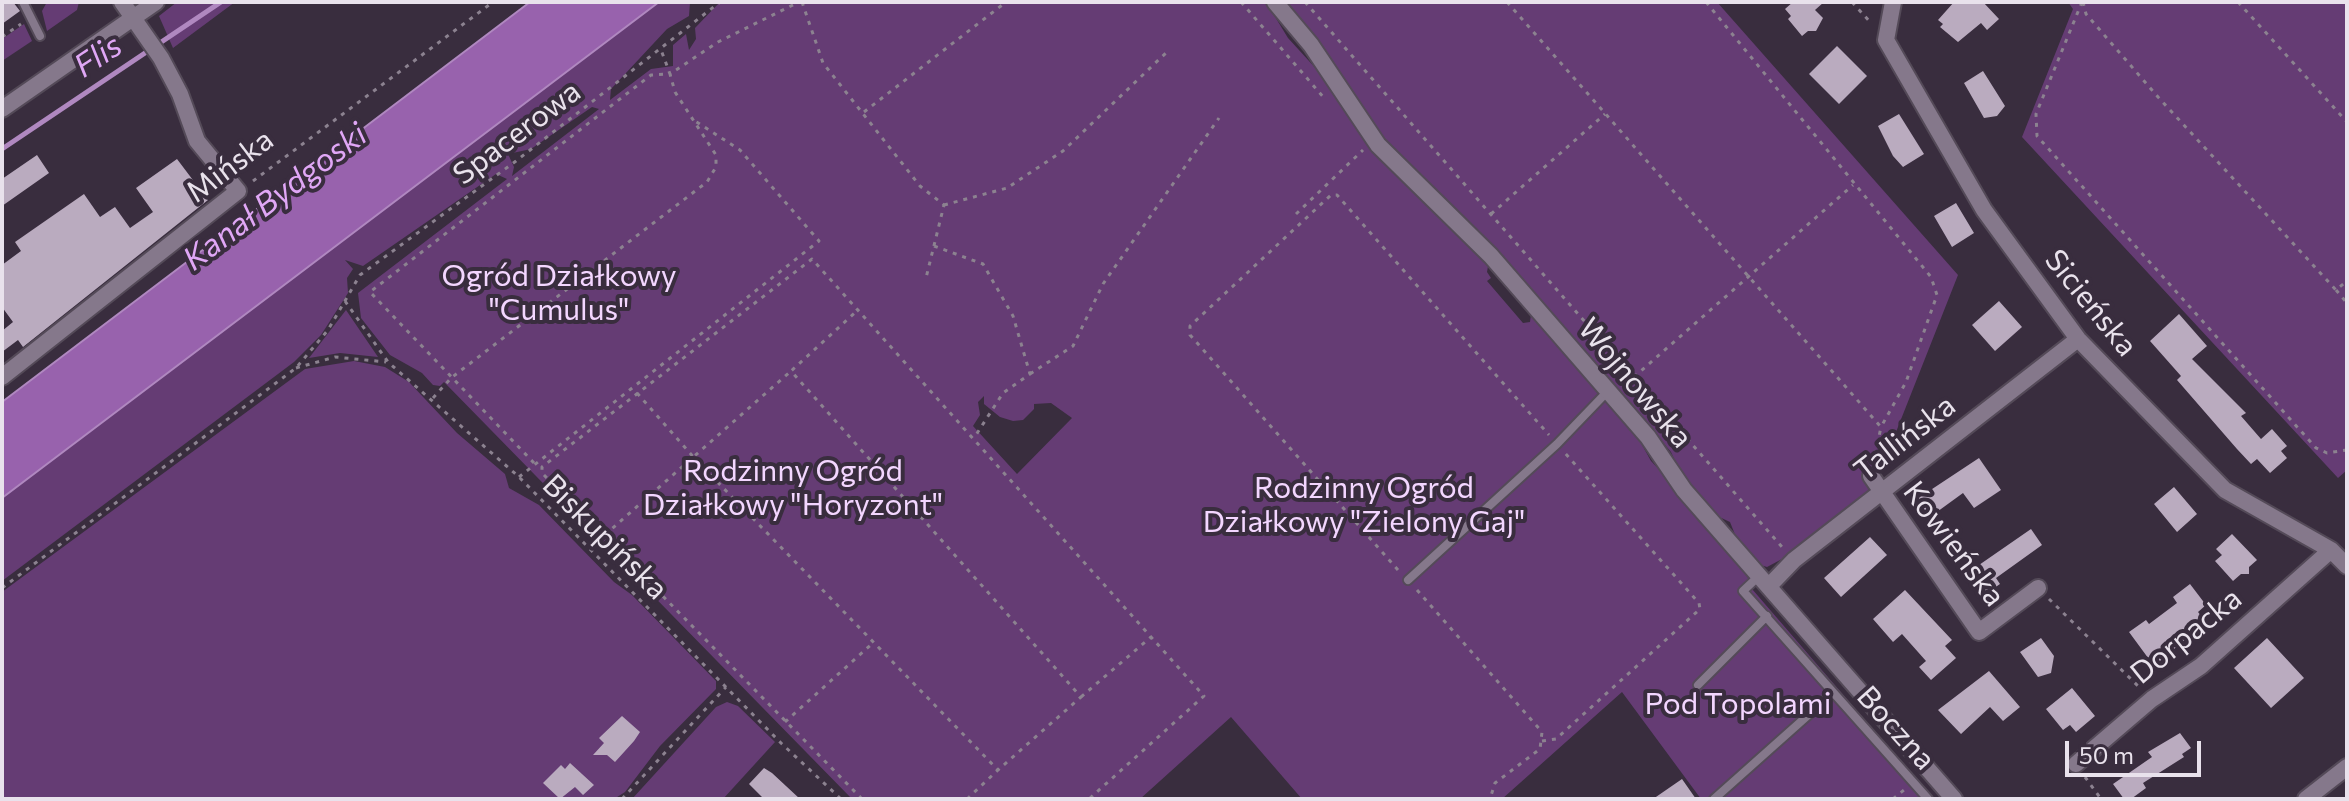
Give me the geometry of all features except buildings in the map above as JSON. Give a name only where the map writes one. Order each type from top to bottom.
[{"type":"street","points":[[122,2],[180,94],[197,141],[238,191]]},
{"type":"street","points":[[2,109],[156,2]]},
{"type":"street","name":"Wojnowska","points":[[1275,2],[1311,45],[1378,145],[1491,256],[1648,437],[1684,490],[1765,579],[1954,799]]},
{"type":"street","points":[[1886,40],[1893,2]]},
{"type":"street","name":"Sicieńska","points":[[1886,40],[1984,210],[2078,339],[2225,490],[2331,550],[2347,566]]},
{"type":"street","name":"Mińska","points":[[2,377],[238,191]]},
{"type":"street","name":"Tallińska","points":[[1765,579],[1794,560],[2078,339]]},
{"type":"street","name":"Kowieńska","points":[[1871,476],[1979,632],[2038,588]]},
{"type":"street","name":"Dorpacka","points":[[2076,764],[2152,699],[2201,666],[2331,550]]},
{"type":"street","points":[[2306,799],[2347,767]]},
{"type":"lane","points":[[23,2],[40,36]]},
{"type":"lane","points":[[1408,580],[1557,444],[1607,392]]},
{"type":"lane","name":"Boczna","points":[[1765,579],[1743,591],[1928,799]]},
{"type":"lane","points":[[1698,685],[1767,616]]},
{"type":"lane","points":[[1714,799],[1833,693]]},
{"type":"path","name":"Mińska","points":[[238,191],[493,2]]},
{"type":"path","name":"Spacerowa","points":[[296,368],[328,330],[360,275],[516,161],[720,2]]},
{"type":"path","points":[[534,463],[370,292],[651,75],[670,74],[718,42],[801,2],[823,63],[920,186],[944,205]]},
{"type":"path","points":[[862,113],[1006,2]]},
{"type":"path","points":[[1241,2],[1326,100]]},
{"type":"path","points":[[1305,2],[1794,560]]},
{"type":"path","points":[[1507,2],[1881,427]]},
{"type":"path","points":[[1706,2],[1931,277],[1937,295],[1906,382],[1881,427],[1871,476]]},
{"type":"path","points":[[1852,2],[1886,40]]},
{"type":"path","points":[[2082,2],[2086,14],[2148,85],[2347,303]]},
{"type":"path","points":[[2082,2],[2036,114],[2037,136],[2316,448],[2337,454],[2347,450]]},
{"type":"path","points":[[2238,2],[2347,122]]},
{"type":"path","points":[[433,398],[451,378],[707,182],[716,167],[716,155],[675,92],[660,47]]},
{"type":"path","points":[[944,205],[1007,188],[1063,151],[1169,50]]},
{"type":"path","points":[[1491,214],[1605,114]]},
{"type":"path","points":[[974,438],[1003,393],[1073,346],[1103,284],[1219,118]]},
{"type":"path","points":[[519,477],[819,241],[740,150],[694,120]]},
{"type":"path","points":[[1296,214],[1366,147]]},
{"type":"path","points":[[1634,377],[1853,185]]},
{"type":"path","points":[[1490,799],[1495,783],[1533,757],[1542,741],[1537,724],[1190,335],[1190,326],[1331,195],[1337,195],[1699,603],[1700,609],[1556,739],[1542,741]]},
{"type":"path","points":[[926,278],[944,205]]},
{"type":"path","points":[[934,246],[983,264],[1013,316],[1030,374]]},
{"type":"path","points":[[862,799],[542,473],[542,467],[812,259],[1204,696],[1089,799]]},
{"type":"path","points":[[2336,290],[2347,281]]},
{"type":"path","name":"Biskupińska","points":[[345,301],[388,362],[433,398],[519,477],[841,799]]},
{"type":"path","points":[[589,549],[859,309]]},
{"type":"path","points":[[2,588],[296,368],[335,357],[388,362]]},
{"type":"path","points":[[791,371],[1081,697]]},
{"type":"path","points":[[637,393],[692,455],[998,770]]},
{"type":"path","points":[[2038,588],[2152,699]]},
{"type":"path","points":[[967,799],[1151,636]]},
{"type":"path","points":[[785,722],[874,642]]},
{"type":"path","points":[[622,799],[726,687]]},
{"type":"path","points":[[2076,764],[2101,799]]},
{"type":"green space","points":[[47,2],[79,2],[77,10],[47,31],[42,11]]},
{"type":"green space","points":[[177,2],[235,2],[173,48],[159,16]]},
{"type":"green space","points":[[659,2],[690,2],[689,16],[667,29],[611,89],[610,100],[651,69],[673,66],[673,45],[686,34],[689,50],[696,39],[695,28],[720,2],[1266,2],[1288,38],[1330,84],[1366,136],[1367,143],[1489,261],[1487,272],[1491,278],[1487,281],[1523,323],[1530,322],[1531,314],[1631,425],[1651,461],[1673,484],[1686,506],[1695,509],[1695,516],[1755,576],[1746,582],[1933,799],[1701,799],[1622,692],[1502,799],[1302,799],[1231,717],[1140,799],[852,799],[444,382],[440,386],[433,385],[422,373],[390,355],[361,318],[358,293],[507,179],[496,174],[363,266],[345,260],[353,269],[347,278],[348,293],[321,335],[294,362],[2,581],[2,493],[119,399],[127,403],[379,204],[392,203]],"holes":[[[592,107],[599,109],[512,176],[514,167],[508,154],[531,149]],[[984,396],[984,404],[1000,417],[1013,421],[1023,420],[1034,409],[1034,404],[1051,403],[1072,418],[1017,474],[973,426],[980,415],[978,402]]]},
{"type":"green space","points":[[1279,2],[1717,2],[1958,275],[1881,470],[1867,481],[1869,493],[1797,551],[1767,567],[1757,564],[1736,537],[1730,522],[1715,515],[1680,472],[1671,452],[1637,412],[1406,169]]},
{"type":"green space","points":[[2068,2],[2347,2],[2347,470],[2338,478],[2022,137],[2073,9]]},
{"type":"green space","points":[[24,24],[32,41],[2,61],[2,39]]},
{"type":"green space","points":[[346,310],[378,357],[340,353],[309,358]]},
{"type":"green space","points":[[354,361],[385,367],[409,382],[457,433],[505,474],[509,488],[539,505],[614,582],[632,595],[716,681],[716,689],[660,746],[625,792],[614,799],[2,799],[2,592],[305,369]]},
{"type":"green space","points":[[727,702],[738,706],[775,742],[723,799],[632,799],[716,707]]},
{"type":"water","name":"Kanał Bydgoski","points":[[530,2],[659,2],[2,498],[2,402]]},
{"type":"waterway","name":"Flis","points":[[2,149],[221,2]]},
{"type":"park label","name":"Ogród Działkowy \"Cumulus\"","points":[[559,293]]},
{"type":"park label","name":"Rodzinny Ogród Działkowy \"Horyzont\"","points":[[793,488]]},
{"type":"park label","name":"Rodzinny Ogród Działkowy \"Zielony Gaj\"","points":[[1364,505]]},
{"type":"park label","name":"Pod Topolami","points":[[1738,704]]}]
